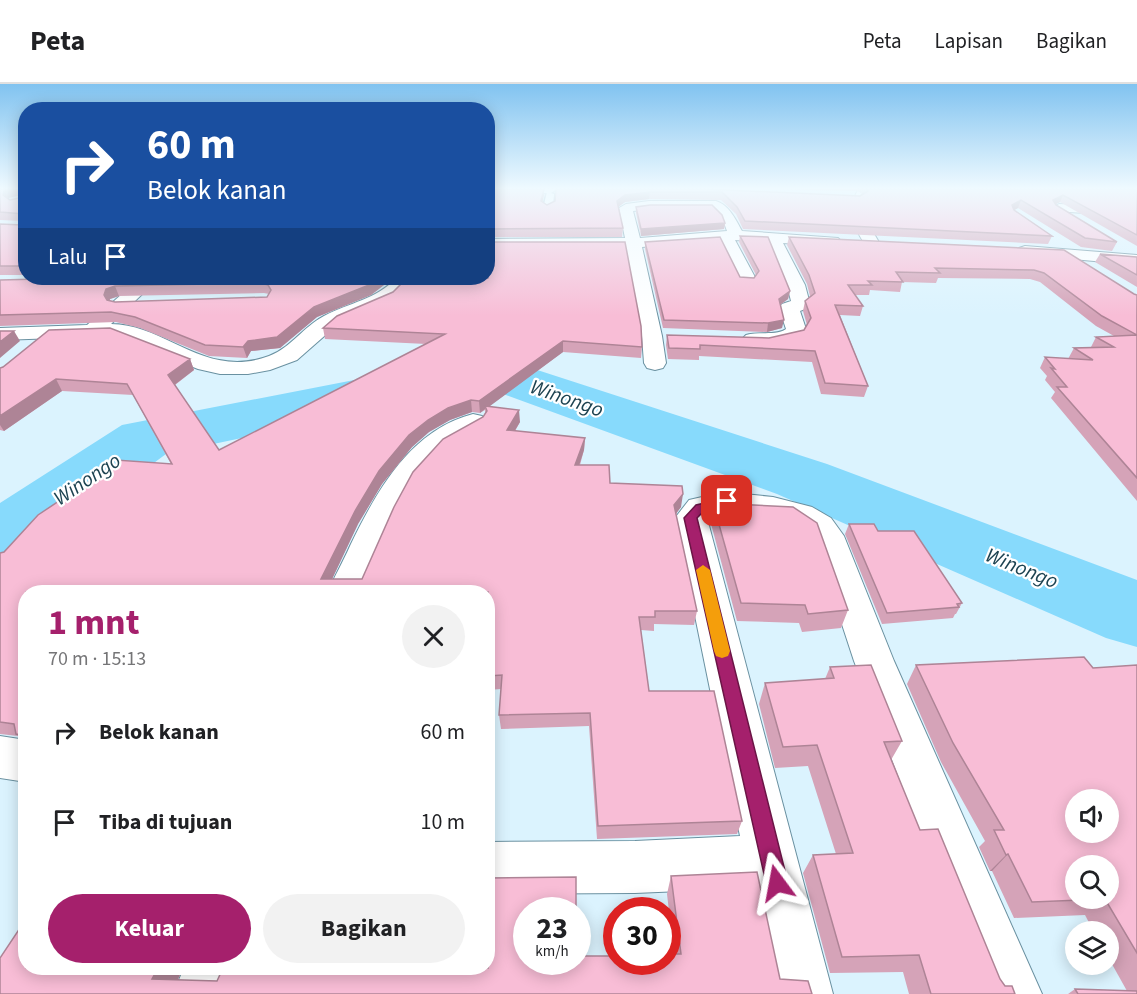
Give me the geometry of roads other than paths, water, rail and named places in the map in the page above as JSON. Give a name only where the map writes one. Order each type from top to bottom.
[{"type":"street","points":[[631,231],[656,363]]},
{"type":"street","points":[[730,231],[747,279]]},
{"type":"street","points":[[495,244],[634,243],[730,235],[878,245],[864,231]]},
{"type":"street","points":[[733,339],[781,339],[793,335],[795,329],[789,308],[801,303],[796,285],[773,237]]},
{"type":"street","points":[[1118,244],[1137,258]]},
{"type":"street","points":[[1014,250],[1064,249],[1137,258]]},
{"type":"street","points":[[1064,249],[1098,274]]},
{"type":"street","points":[[94,329],[142,285]]},
{"type":"street","points":[[0,334],[94,329],[130,333],[197,362],[248,368],[268,364],[292,354],[328,321],[374,304],[393,293],[399,285]]},
{"type":"street","points":[[119,304],[155,303]]},
{"type":"street","points":[[25,352],[49,332]]},
{"type":"street","points":[[652,336],[675,336]]},
{"type":"street","points":[[349,585],[390,502],[408,472],[423,454],[473,422]]},
{"type":"street","points":[[803,994],[691,518],[700,507],[727,501],[789,510],[811,519],[824,529],[830,538],[874,661],[1012,994]]},
{"type":"street","points":[[0,757],[18,760]]},
{"type":"street","points":[[495,867],[635,867],[772,861]]},
{"type":"street","points":[[202,994],[212,975]]},
{"type":"waterway","name":"Winongo","points":[[0,538],[145,439],[488,370],[802,479],[1137,615]]}]
